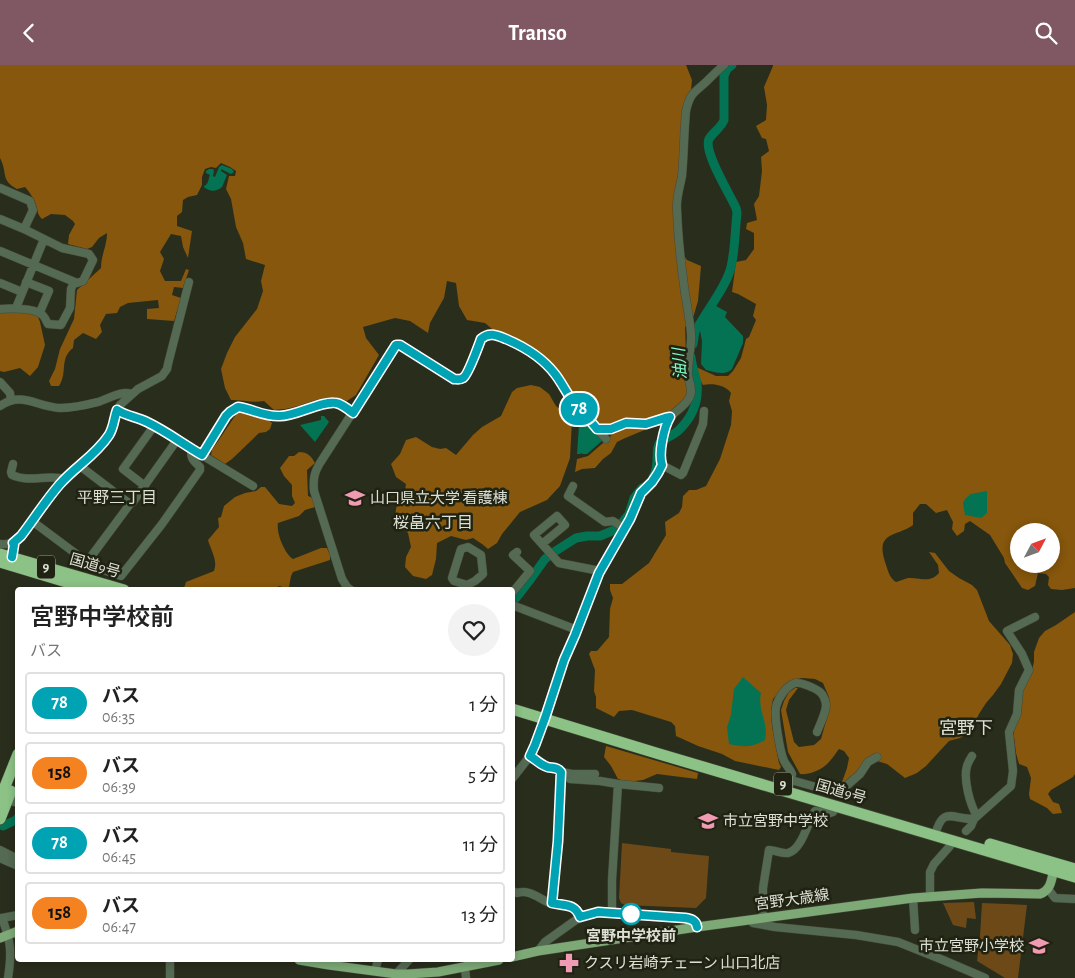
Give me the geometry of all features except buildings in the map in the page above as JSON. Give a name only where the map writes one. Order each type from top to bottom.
[{"type":"highway","name":"国道9号","points":[[0,554],[87,587]]},
{"type":"highway","name":"国道9号","points":[[0,562],[86,587]]},
{"type":"highway","name":"国道9号","points":[[515,703],[656,753],[836,806],[936,832],[1054,867],[1075,877]]},
{"type":"highway","name":"国道9号","points":[[515,710],[546,715],[790,783],[936,832]]},
{"type":"highway","points":[[0,799],[15,762]]},
{"type":"highway","points":[[0,819],[15,782]]},
{"type":"highway","name":"国道9号","points":[[1054,867],[1075,869]]},
{"type":"main road","points":[[1048,889],[1054,867]]},
{"type":"main road","name":"宮野大歳線","points":[[515,956],[538,951],[697,927],[913,898],[982,893],[1040,894],[1048,889]]},
{"type":"main road","points":[[311,962],[396,974],[423,974],[490,962]]},
{"type":"street","points":[[704,411],[703,423],[683,473],[681,475],[662,465],[660,462],[661,451],[670,417],[685,403],[691,394],[688,361],[691,335],[682,272],[677,208],[682,173],[686,111],[692,94],[717,69],[724,65]]},
{"type":"street","points":[[0,188],[30,201],[33,209],[24,229]]},
{"type":"street","points":[[0,219],[62,248],[89,254],[93,260],[84,281],[77,283],[0,251]]},
{"type":"street","points":[[16,307],[44,239]]},
{"type":"street","points":[[26,282],[49,291],[40,313]]},
{"type":"street","points":[[0,309],[16,307],[40,313],[48,324],[61,325],[70,308],[71,289],[74,282]]},
{"type":"street","points":[[0,283],[22,292]]},
{"type":"street","points":[[0,544],[7,545],[13,543],[21,536],[65,479],[97,451],[110,433],[117,410],[131,394],[162,376],[167,369],[189,283]]},
{"type":"street","points":[[347,587],[342,579],[314,491],[314,472],[396,345],[400,345],[458,380],[467,375],[481,339],[485,336],[495,335],[518,344],[543,361],[575,405],[606,439]]},
{"type":"street","points":[[0,382],[10,393],[10,400]]},
{"type":"street","points":[[0,406],[10,400],[28,400],[59,408],[99,402],[125,392],[131,394]]},
{"type":"street","points":[[202,455],[226,416],[238,407],[261,414],[282,416],[334,402],[353,413]]},
{"type":"street","points":[[117,410],[154,426],[253,487]]},
{"type":"street","points":[[597,429],[611,429],[626,423],[646,424],[670,417]]},
{"type":"street","points":[[145,485],[123,469],[154,426]]},
{"type":"street","points":[[87,562],[177,440]]},
{"type":"street","points":[[32,521],[89,565],[122,576],[200,470],[200,467],[192,460],[192,449]]},
{"type":"street","points":[[13,464],[11,472],[16,477],[65,479]]},
{"type":"street","points":[[515,775],[530,756],[535,745],[564,660],[600,571],[630,519],[641,493],[652,482],[662,465]]},
{"type":"street","points":[[80,466],[130,504]]},
{"type":"street","points":[[573,486],[565,499],[605,522],[613,521],[624,529]]},
{"type":"street","points":[[12,557],[13,543]]},
{"type":"street","points":[[542,545],[559,563],[600,571]]},
{"type":"street","points":[[465,587],[452,578],[461,549],[468,547],[481,555],[483,574],[468,587]]},
{"type":"street","points":[[513,555],[530,571],[515,589]]},
{"type":"street","points":[[89,587],[98,568]]},
{"type":"street","points":[[515,604],[577,630]]},
{"type":"street","points":[[966,831],[975,817],[1011,786],[1013,771],[1009,732],[1017,714],[1019,690],[1029,670],[1022,654],[1007,631],[1035,617]]},
{"type":"street","points":[[817,732],[826,705],[824,696],[820,692],[802,684],[796,683],[790,686],[784,691],[775,710],[784,760],[792,774],[790,783],[841,794],[844,788],[860,773],[868,762],[876,757]]},
{"type":"street","points":[[530,756],[546,767],[555,767],[561,772],[595,774]]},
{"type":"street","points":[[972,756],[966,775],[975,817]]},
{"type":"street","points":[[552,903],[558,841],[561,772]]},
{"type":"street","points":[[570,779],[659,788]]},
{"type":"street","points":[[612,912],[618,784]]},
{"type":"street","points":[[763,918],[763,888],[769,849],[785,853],[791,852],[798,846],[815,811],[830,813],[833,812],[836,806]]},
{"type":"street","points":[[936,832],[940,820],[946,816],[964,819],[975,817]]},
{"type":"street","points":[[930,897],[930,872],[934,864],[950,846]]},
{"type":"street","points":[[0,850],[15,858]]},
{"type":"street","points":[[0,857],[15,864]]},
{"type":"street","points":[[1048,889],[1055,898],[1075,899]]},
{"type":"street","points":[[515,892],[529,893],[552,903],[574,908],[580,917]]},
{"type":"street","points":[[913,898],[915,930]]},
{"type":"street","points":[[538,951],[545,942],[580,917],[598,912],[688,919],[696,922],[697,927]]},
{"type":"street","points":[[8,978],[11,951],[9,935],[1,918],[15,916]]},
{"type":"street","points":[[750,920],[753,923],[775,927],[856,935],[898,942],[985,978]]},
{"type":"street","points":[[170,962],[170,978]]},
{"type":"street","points":[[375,971],[377,962]]},
{"type":"street","points":[[396,974],[407,962]]},
{"type":"street","points":[[466,967],[466,978]]},
{"type":"shaded area","points":[[0,65],[686,65],[692,80],[691,90],[683,107],[679,170],[673,200],[677,246],[687,260],[701,266],[698,301],[692,321],[685,327],[686,356],[694,382],[695,396],[687,396],[668,416],[655,418],[654,426],[617,442],[611,453],[595,468],[582,469],[575,472],[577,459],[588,456],[610,437],[615,430],[595,420],[599,413],[591,408],[586,410],[550,363],[530,345],[492,329],[485,323],[467,320],[459,306],[456,283],[447,281],[444,298],[430,323],[428,333],[410,321],[395,318],[363,327],[366,338],[379,355],[356,395],[347,401],[333,397],[292,408],[274,410],[264,401],[231,400],[225,388],[221,369],[235,337],[257,309],[263,291],[261,281],[265,265],[246,259],[243,243],[236,227],[231,199],[226,189],[229,176],[235,176],[236,171],[221,163],[216,168],[205,169],[202,185],[197,195],[183,200],[182,212],[177,216],[177,226],[192,231],[188,258],[181,236],[171,234],[160,252],[164,259],[160,271],[165,281],[181,281],[186,269],[189,270],[183,288],[174,287],[172,295],[181,298],[174,321],[147,319],[147,309],[159,308],[158,300],[128,303],[120,307],[117,313],[106,314],[100,325],[102,332],[96,339],[83,333],[74,340],[73,348],[66,357],[62,381],[59,386],[51,386],[49,381],[55,369],[60,349],[74,319],[77,290],[101,268],[107,233],[99,238],[92,247],[87,249],[68,244],[69,235],[75,224],[73,221],[65,215],[51,214],[42,219],[38,214],[33,198],[25,187],[17,189],[6,179],[0,158]]},
{"type":"shaded area","points":[[773,65],[1075,65],[1075,588],[1051,589],[1048,585],[1049,577],[1046,574],[1038,573],[1060,573],[1060,523],[1010,523],[1010,570],[990,535],[970,521],[965,524],[964,531],[957,536],[952,529],[953,522],[947,510],[936,513],[926,504],[920,504],[913,513],[913,525],[889,536],[885,540],[883,552],[885,562],[889,573],[896,582],[908,578],[928,579],[939,573],[938,565],[929,552],[935,553],[949,571],[972,585],[977,590],[989,621],[1010,645],[1013,654],[1012,663],[1001,684],[986,703],[970,732],[960,738],[949,741],[926,766],[917,773],[905,778],[887,764],[877,761],[864,763],[846,783],[842,782],[849,758],[844,751],[839,749],[830,762],[817,771],[800,774],[788,752],[781,710],[789,692],[798,688],[789,700],[786,710],[794,742],[799,747],[814,745],[821,739],[830,707],[829,697],[823,683],[815,679],[802,678],[793,680],[773,699],[771,710],[772,726],[781,767],[779,770],[735,761],[722,754],[698,746],[676,736],[675,726],[671,722],[632,710],[619,711],[614,717],[596,708],[594,691],[595,670],[589,654],[591,651],[597,651],[609,637],[610,609],[613,598],[610,584],[622,584],[649,563],[666,535],[665,522],[679,513],[682,507],[683,496],[689,490],[696,490],[706,486],[720,459],[731,425],[732,411],[729,401],[731,393],[726,388],[718,385],[703,385],[696,367],[716,376],[728,376],[741,358],[746,339],[749,337],[756,320],[753,316],[756,304],[732,292],[736,262],[746,260],[754,249],[754,233],[746,229],[747,223],[757,220],[754,204],[759,196],[762,171],[761,157],[769,151],[766,139],[762,138],[756,126],[766,120],[767,105],[764,87]]},
{"type":"shaded area","points":[[222,165],[232,169],[234,172],[231,174],[221,169],[227,175],[222,187],[218,190],[208,190],[204,187],[208,183],[210,175],[206,171],[213,169],[213,176],[215,177],[219,167]]},
{"type":"shaded area","points":[[714,306],[727,312],[725,317],[743,336],[743,343],[732,369],[724,373],[706,370],[701,364],[702,341],[700,331]]},
{"type":"shaded area","points":[[16,310],[38,317],[45,345],[38,367],[30,376],[20,368],[4,372],[0,371],[0,313]]},
{"type":"shaded area","points":[[531,385],[540,387],[549,394],[556,406],[561,410],[569,412],[572,420],[570,458],[560,486],[547,500],[520,512],[497,543],[488,549],[473,538],[466,540],[451,536],[437,543],[432,575],[426,579],[413,576],[405,567],[406,557],[411,547],[408,533],[398,525],[395,515],[397,504],[405,490],[406,484],[396,477],[391,464],[400,454],[406,440],[416,437],[432,447],[446,448],[456,455],[482,427],[501,416],[512,392],[517,388]]},
{"type":"shaded area","points":[[239,412],[269,420],[272,423],[270,429],[259,433],[225,464],[211,455],[212,450]]},
{"type":"shaded area","points":[[321,416],[324,416],[329,422],[315,442],[300,425],[321,420]]},
{"type":"shaded area","points":[[583,421],[592,430],[594,429],[603,440],[587,454],[577,454],[579,425]]},
{"type":"shaded area","points":[[299,452],[305,453],[315,463],[307,470],[308,496],[314,500],[315,507],[305,510],[299,516],[278,523],[280,537],[284,548],[293,559],[321,548],[327,548],[330,560],[293,572],[289,587],[184,587],[186,582],[214,571],[215,559],[208,540],[219,527],[218,518],[221,517],[224,506],[235,497],[265,487],[279,504],[292,506],[295,503],[292,496],[292,485],[280,468],[289,456],[294,456]]},
{"type":"shaded area","points":[[987,491],[987,513],[981,518],[965,515],[963,503],[965,499],[971,494]]},
{"type":"shaded area","points":[[1012,573],[1038,573],[1035,586],[1028,590],[1022,588]]},
{"type":"shaded area","points":[[1075,612],[1075,774],[1048,794],[1053,802],[1059,804],[1062,813],[1053,814],[1047,808],[1030,799],[1031,778],[1027,767],[1019,764],[1016,753],[1014,726],[1021,713],[1023,690],[1032,672],[1034,652],[1039,638],[1045,631]]},
{"type":"shaded area","points":[[743,677],[761,693],[760,699],[766,727],[765,740],[748,746],[729,744],[727,727],[731,715],[734,689]]},
{"type":"shaded area","points":[[606,746],[698,773],[697,779],[657,774],[643,780],[627,782],[618,779],[604,757]]},
{"type":"shaded area","points":[[622,843],[671,849],[671,852],[709,856],[706,898],[696,908],[625,905],[621,903],[619,898]]},
{"type":"shaded area","points":[[974,902],[976,919],[967,918],[966,928],[953,925],[943,903]]},
{"type":"shaded area","points":[[982,903],[1027,905],[1018,978],[1005,978],[977,961]]},
{"type":"waterway","name":"油川","points":[[693,344],[695,331],[726,281],[733,254],[736,208],[713,163],[708,145],[709,139],[724,120],[724,76],[727,69],[732,65]]},
{"type":"waterway","name":"油川","points":[[653,477],[659,444],[683,426],[696,404],[697,383],[691,357]]},
{"type":"waterway","name":"油川","points":[[516,598],[545,559],[554,552],[576,538],[600,536],[617,529],[629,514],[634,498],[642,488]]},
{"type":"waterway","name":"油川","points":[[3,826],[15,820]]},
{"type":"bus line","name":"78","points":[[12,557],[13,543],[21,536],[60,484],[97,451],[110,433],[117,410],[145,421],[202,455],[226,416],[238,407],[261,414],[282,416],[334,402],[353,413],[396,345],[400,345],[458,380],[467,375],[481,339],[490,334],[495,335],[518,344],[543,361],[575,405],[597,429],[611,429],[626,423],[646,424],[670,417],[664,433],[660,462],[662,465],[652,482],[641,493],[630,519],[599,573],[564,660],[530,756],[546,767],[555,767],[561,772],[560,812],[552,903],[574,908],[580,917],[598,912],[612,912],[685,918],[696,922],[697,927]]},
{"type":"place","name":"山口県立大学 看護棟","points":[[355,498]]},
{"type":"place","name":"市立宮野中学校","points":[[708,821]]},
{"type":"place","name":"宮野中学校前","points":[[631,914]]},
{"type":"place","name":"市立宮野小学校","points":[[1039,946]]},
{"type":"place","name":"クスリ岩崎チェーン 山口北店","points":[[569,963]]},
{"type":"district","name":"平野三丁目","points":[[117,498]]},
{"type":"district","name":"桜畠六丁目","points":[[433,523]]},
{"type":"district","name":"宮野下","points":[[966,729]]}]
